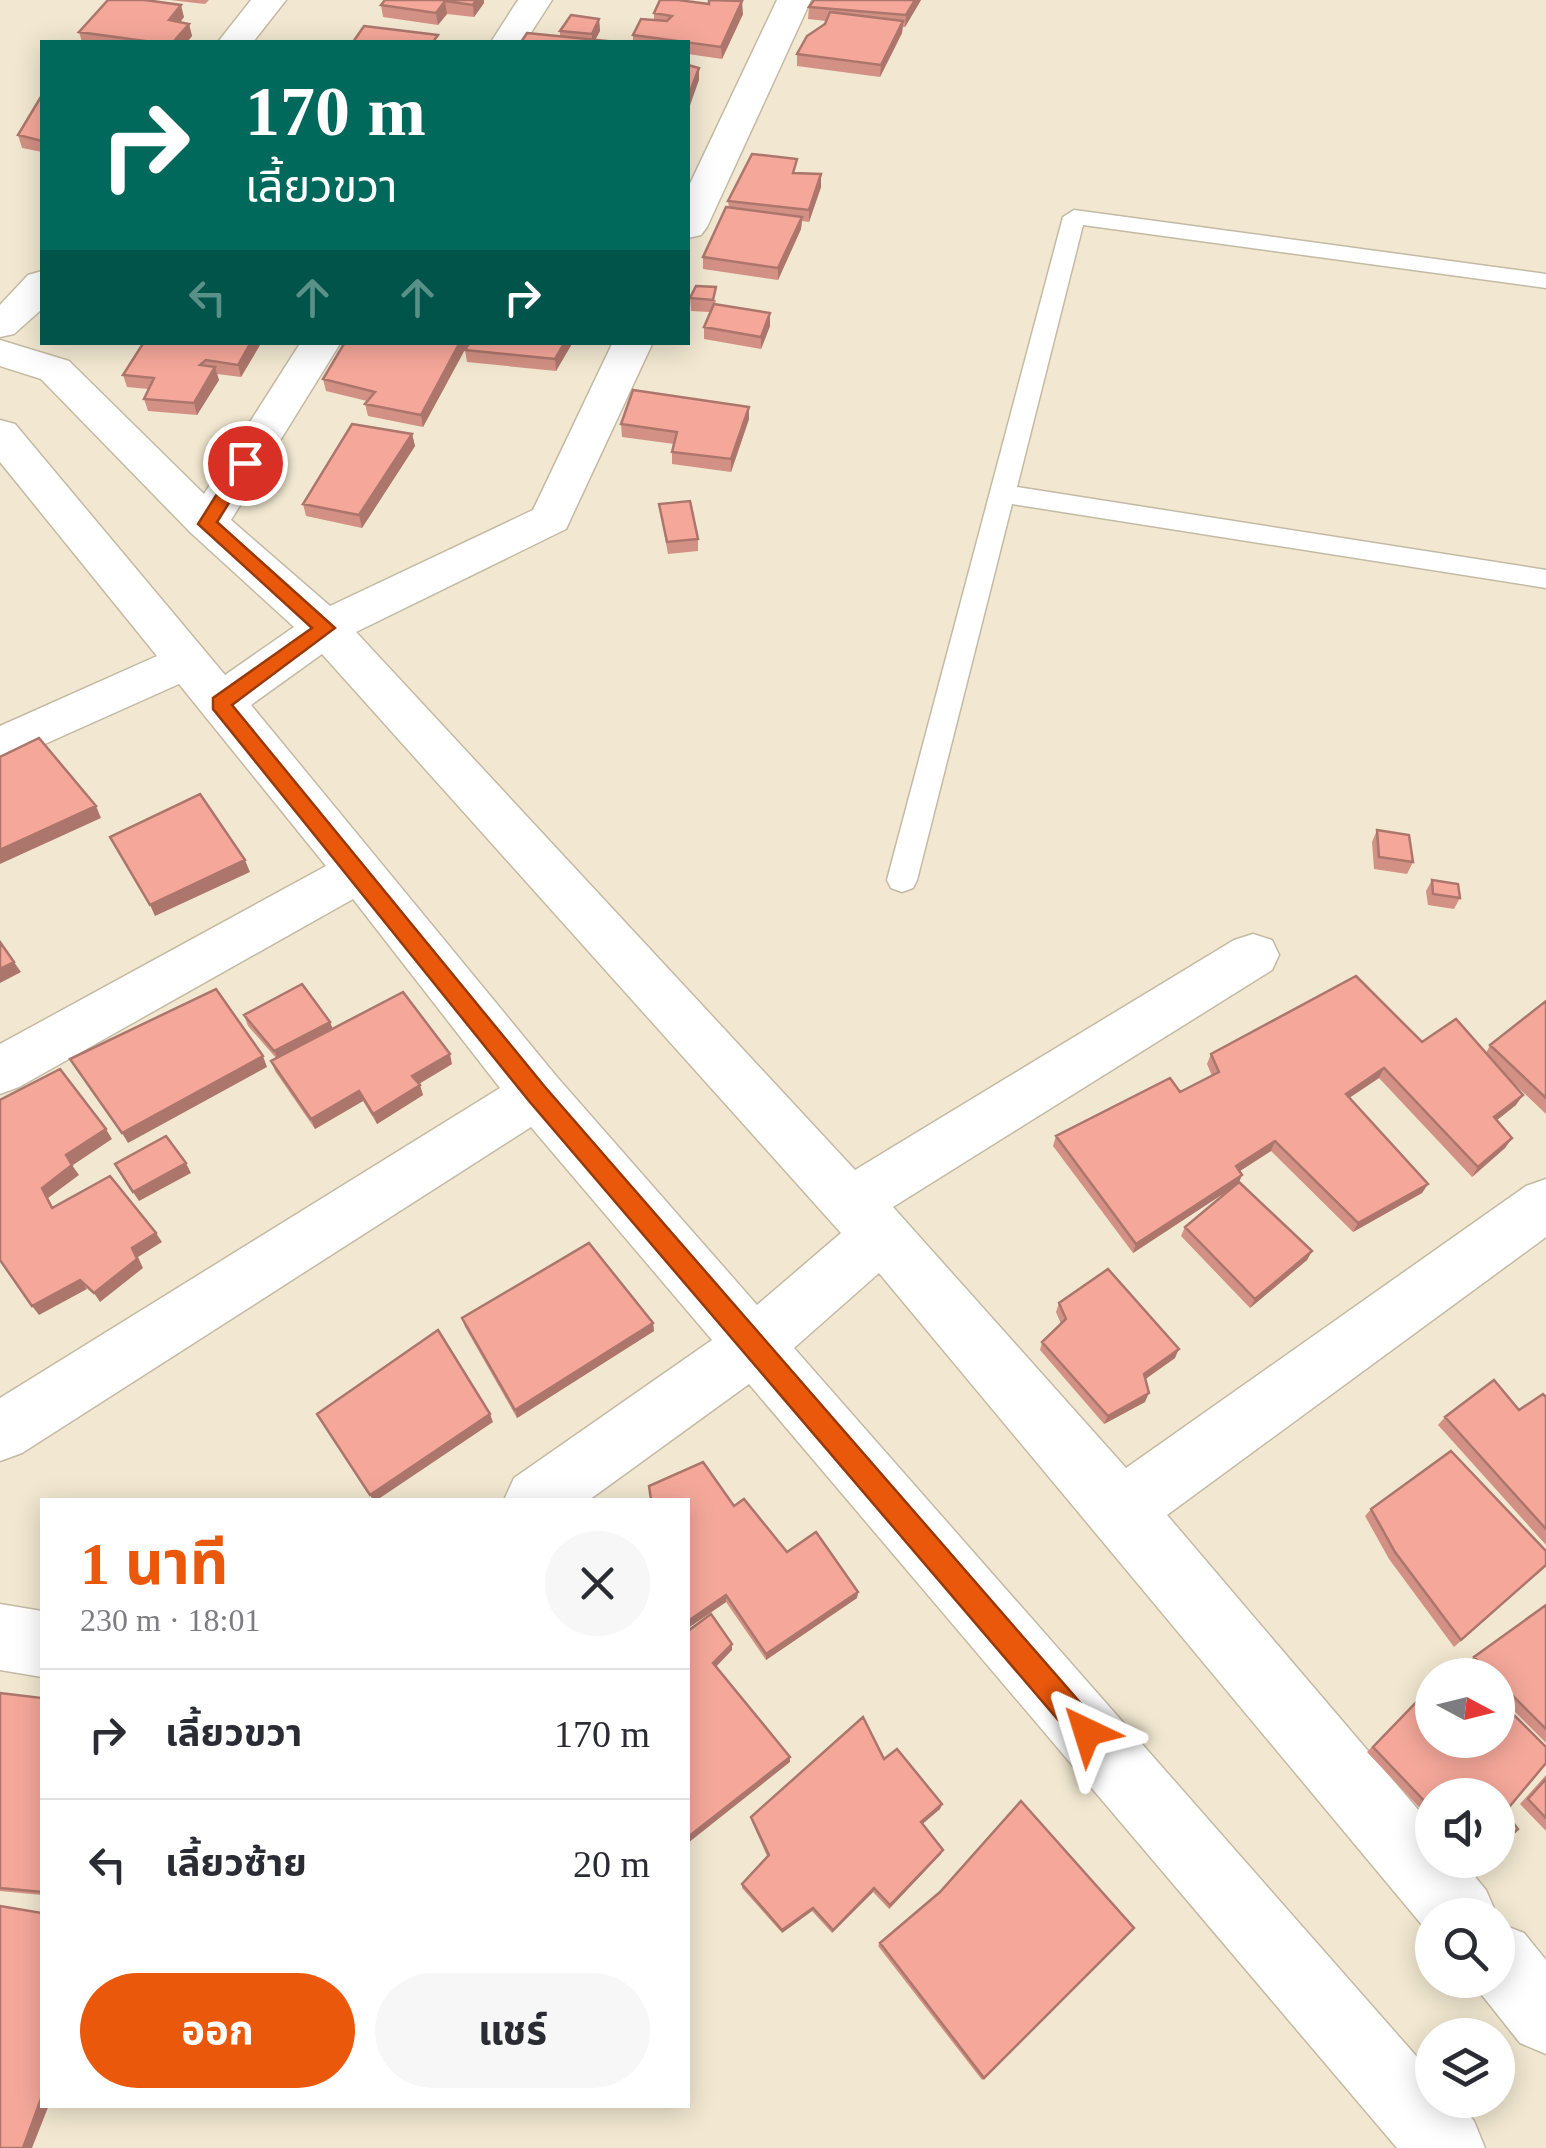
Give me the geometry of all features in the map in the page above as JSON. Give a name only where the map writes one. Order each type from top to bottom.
[{"type":"street","points":[[237,40],[269,0]]},
{"type":"street","points":[[509,40],[535,0]]},
{"type":"street","points":[[690,223],[794,0]]},
{"type":"street","points":[[0,325],[25,305],[40,286]]},
{"type":"street","points":[[208,524],[318,345]]},
{"type":"street","points":[[0,746],[203,683],[550,520],[633,345]]},
{"type":"street","points":[[0,354],[55,370],[208,524],[325,628],[865,1219],[1121,1510],[1446,1898]]},
{"type":"street","points":[[2,443],[360,871],[537,1094],[1447,2148]]},
{"type":"street","points":[[0,1072],[360,871]]},
{"type":"street","points":[[539,1498],[753,1346],[865,1219],[1254,955]]},
{"type":"street","points":[[0,1432],[537,1094]]},
{"type":"street","points":[[1121,1510],[1546,1204]]},
{"type":"street","points":[[0,1637],[40,1644]]},
{"type":"street","points":[[1515,1980],[1546,2017]]},
{"type":"lane","points":[[902,880],[1074,216],[1546,281]]},
{"type":"lane","points":[[1004,494],[1546,579]]},
{"type":"building","points":[[108,0],[181,5],[169,20],[189,24],[175,40],[137,40],[79,32]]},
{"type":"building","points":[[385,0],[476,0],[473,5],[445,1],[436,13],[381,5]]},
{"type":"building","points":[[660,0],[709,4],[709,0],[742,1],[721,47],[633,35],[641,19],[667,21],[672,16],[654,13]]},
{"type":"building","points":[[814,0],[915,0],[906,15],[809,7]]},
{"type":"building","points":[[830,12],[903,21],[881,65],[797,54],[807,36],[825,24]]},
{"type":"building","points":[[571,15],[599,19],[592,34],[560,31]]},
{"type":"building","points":[[364,26],[438,35],[434,40],[354,40]]},
{"type":"building","points":[[527,33],[597,40],[522,40]]},
{"type":"building","points":[[690,66],[699,68],[690,92]]},
{"type":"building","points":[[40,98],[40,140],[18,135]]},
{"type":"building","points":[[752,154],[797,159],[793,173],[821,174],[809,210],[728,201]]},
{"type":"building","points":[[726,207],[802,217],[778,268],[703,257]]},
{"type":"building","points":[[696,286],[716,287],[713,300],[690,298]]},
{"type":"building","points":[[714,304],[770,313],[761,337],[704,327]]},
{"type":"building","points":[[142,345],[249,345],[238,365],[206,360],[200,365],[215,367],[194,403],[144,399],[154,378],[123,375]]},
{"type":"building","points":[[343,345],[458,345],[421,415],[365,404],[375,392],[323,379]]},
{"type":"building","points":[[468,345],[563,345],[555,359],[465,350]]},
{"type":"building","points":[[633,390],[749,407],[731,459],[672,452],[677,432],[621,424]]},
{"type":"building","points":[[352,424],[412,434],[359,515],[303,504]]},
{"type":"building","points":[[690,501],[698,539],[667,542],[659,504]]},
{"type":"building","points":[[39,738],[96,806],[0,850],[0,757]]},
{"type":"building","points":[[200,794],[245,860],[150,905],[110,837]]},
{"type":"building","points":[[1377,830],[1409,835],[1413,862],[1379,857]]},
{"type":"building","points":[[1432,880],[1458,884],[1460,898],[1433,894]]},
{"type":"building","points":[[0,942],[14,962],[0,969]]},
{"type":"building","points":[[1356,976],[1422,1042],[1456,1019],[1523,1095],[1494,1117],[1512,1138],[1478,1167],[1384,1068],[1346,1094],[1428,1184],[1358,1223],[1275,1141],[1236,1166],[1242,1175],[1136,1244],[1056,1136],[1170,1078],[1180,1092],[1219,1072],[1211,1054]]},
{"type":"building","points":[[302,984],[330,1022],[274,1051],[244,1015]]},
{"type":"building","points":[[216,989],[263,1056],[122,1133],[70,1059]]},
{"type":"building","points":[[403,992],[450,1054],[412,1076],[420,1085],[373,1114],[359,1091],[311,1119],[271,1061]]},
{"type":"building","points":[[1546,1001],[1546,1098],[1490,1045]]},
{"type":"building","points":[[60,1069],[106,1129],[66,1155],[72,1165],[42,1188],[52,1208],[110,1176],[156,1233],[132,1248],[137,1259],[94,1293],[80,1280],[32,1306],[0,1260],[0,1100]]},
{"type":"building","points":[[166,1136],[186,1163],[133,1192],[115,1164]]},
{"type":"building","points":[[1239,1182],[1312,1251],[1255,1299],[1185,1227]]},
{"type":"building","points":[[589,1243],[653,1323],[515,1410],[462,1318]]},
{"type":"building","points":[[1108,1269],[1179,1349],[1144,1374],[1149,1393],[1108,1416],[1042,1342],[1066,1319],[1059,1303]]},
{"type":"building","points":[[438,1330],[490,1414],[370,1495],[317,1414]]},
{"type":"building","points":[[1494,1380],[1519,1410],[1543,1394],[1546,1397],[1546,1529],[1445,1417]]},
{"type":"building","points":[[1451,1451],[1546,1551],[1546,1565],[1461,1640],[1395,1552],[1371,1509]]},
{"type":"building","points":[[703,1462],[734,1506],[744,1499],[787,1552],[816,1532],[858,1592],[766,1654],[726,1595],[690,1620],[690,1498],[651,1498],[649,1486]]},
{"type":"building","points":[[1546,1605],[1546,1729],[1515,1698],[1515,1658],[1474,1657]]},
{"type":"building","points":[[711,1614],[732,1644],[713,1663],[790,1757],[690,1835],[690,1630]]},
{"type":"building","points":[[0,1693],[40,1698],[40,1892],[0,1888]]},
{"type":"building","points":[[1415,1704],[1415,1758],[1515,1758],[1515,1716],[1546,1747],[1546,1763],[1515,1800],[1515,1778],[1415,1778],[1415,1791],[1373,1747]]},
{"type":"building","points":[[863,1717],[884,1759],[897,1749],[942,1804],[921,1822],[943,1850],[890,1905],[874,1888],[833,1930],[813,1908],[782,1930],[742,1884],[769,1855],[751,1817]]},
{"type":"building","points":[[1546,1779],[1546,1818],[1528,1799]]},
{"type":"building","points":[[1021,1801],[1134,1928],[984,2078],[880,1943],[940,1892]]},
{"type":"building","points":[[0,1906],[40,1913],[40,2101],[23,2148],[0,2148]]},
{"type":"route","points":[[245,463],[208,524],[325,628],[220,704],[360,871],[537,1094],[1087,1732]]}]
